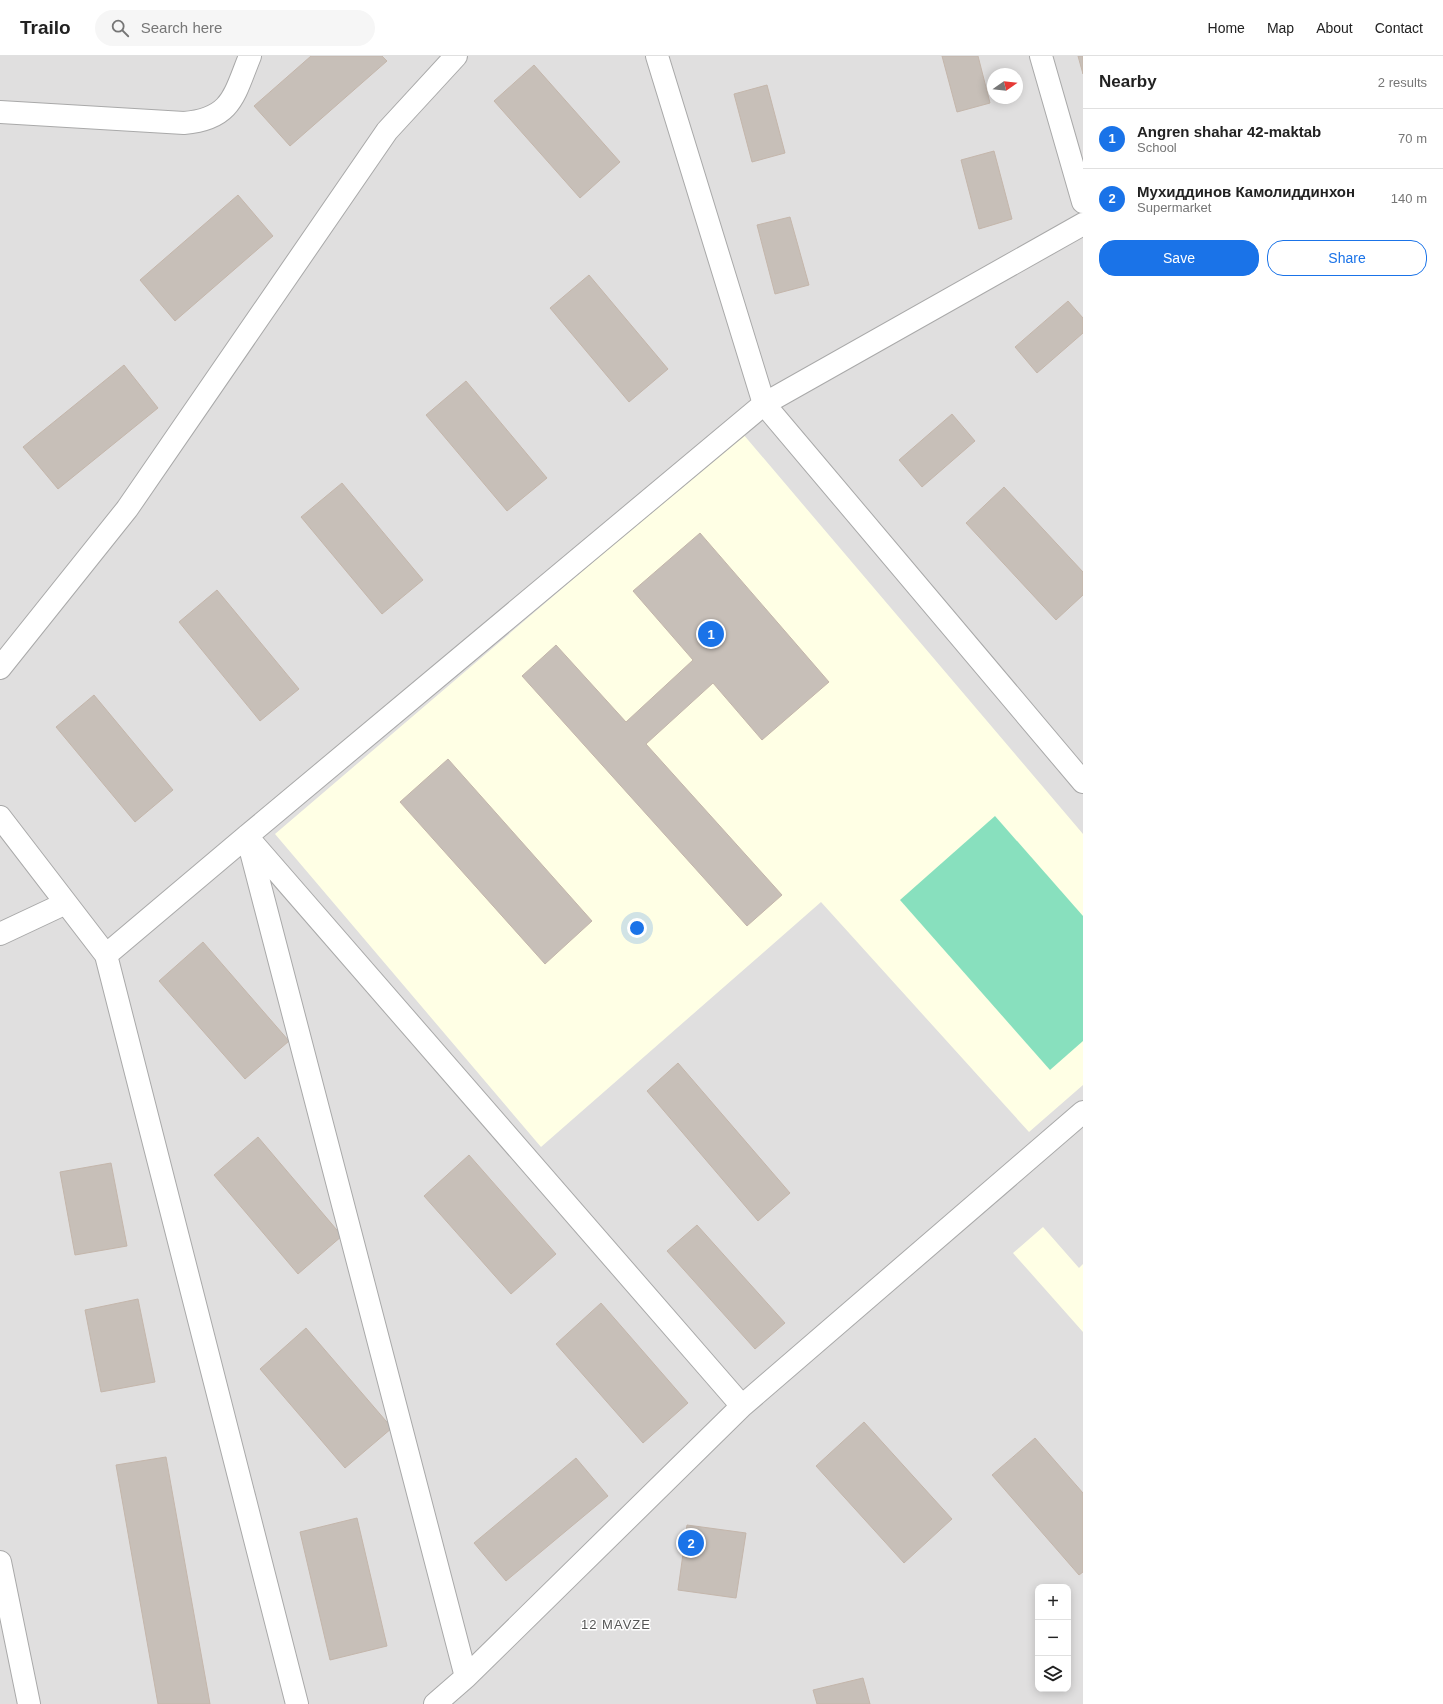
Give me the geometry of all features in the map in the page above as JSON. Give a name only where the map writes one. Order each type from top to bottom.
[{"type":"street","points":[[0,112],[184,123],[193,122],[218,114],[227,107],[232,100],[250,56]]},
{"type":"street","points":[[0,668],[127,509],[387,131],[456,56]]},
{"type":"street","points":[[657,56],[764,404],[1083,782]]},
{"type":"street","points":[[1041,56],[1083,202]]},
{"type":"street","points":[[106,955],[764,404],[1083,224]]},
{"type":"street","points":[[0,817],[106,955],[296,1704]]},
{"type":"street","points":[[247,836],[742,1406]]},
{"type":"street","points":[[247,836],[466,1677]]},
{"type":"street","points":[[0,934],[66,903]]},
{"type":"street","points":[[435,1704],[466,1677],[742,1406],[1083,1112]]},
{"type":"street","points":[[0,1562],[29,1704]]},
{"type":"shaded area","points":[[0,56],[1083,56],[1083,1704],[0,1704]]},
{"type":"shaded area","points":[[743,434],[1083,834],[1083,1085],[1029,1132],[821,902],[541,1147],[275,834]]},
{"type":"shaded area","points":[[1043,1227],[1079,1268],[1083,1264],[1083,1332],[1013,1253]]},
{"type":"green space","points":[[995,816],[1083,916],[1083,1041],[1050,1070],[900,900]]},
{"type":"building","points":[[311,56],[382,56],[387,61],[290,146],[254,106]]},
{"type":"building","points":[[942,56],[978,56],[987,91],[987,104],[957,112]]},
{"type":"building","points":[[1078,56],[1083,56],[1083,74]]},
{"type":"building","points":[[534,65],[620,162],[580,198],[494,101]]},
{"type":"building","points":[[767,85],[785,153],[752,162],[734,94]]},
{"type":"building","points":[[994,151],[1012,219],[979,229],[961,160]]},
{"type":"building","points":[[238,195],[273,236],[175,321],[140,280]]},
{"type":"building","points":[[790,217],[809,285],[775,294],[757,225]]},
{"type":"building","points":[[589,275],[668,369],[629,402],[550,308]]},
{"type":"building","points":[[1068,301],[1083,318],[1083,333],[1037,373],[1015,347]]},
{"type":"building","points":[[124,365],[158,408],[58,489],[23,447]]},
{"type":"building","points":[[466,381],[547,478],[507,511],[426,415]]},
{"type":"building","points":[[952,414],[975,441],[922,487],[899,460]]},
{"type":"building","points":[[342,483],[423,580],[382,614],[301,517]]},
{"type":"building","points":[[1004,487],[1083,572],[1083,595],[1056,620],[966,523]]},
{"type":"building","points":[[700,533],[829,682],[762,740],[713,683],[646,744],[782,895],[747,926],[522,676],[556,645],[626,722],[693,660],[633,591]]},
{"type":"building","points":[[217,590],[299,689],[260,721],[179,622]]},
{"type":"building","points":[[94,695],[173,790],[135,822],[56,727]]},
{"type":"building","points":[[448,759],[592,921],[545,964],[400,802]]},
{"type":"building","points":[[203,942],[289,1041],[245,1079],[159,981]]},
{"type":"building","points":[[678,1063],[790,1193],[758,1221],[647,1091]]},
{"type":"building","points":[[258,1137],[342,1236],[298,1274],[214,1175]]},
{"type":"building","points":[[469,1155],[556,1254],[511,1294],[424,1196]]},
{"type":"building","points":[[111,1163],[127,1246],[75,1255],[60,1172]]},
{"type":"building","points":[[697,1225],[785,1323],[755,1349],[667,1251]]},
{"type":"building","points":[[138,1299],[155,1382],[101,1392],[85,1310]]},
{"type":"building","points":[[601,1303],[688,1403],[643,1443],[556,1344]]},
{"type":"building","points":[[306,1328],[392,1428],[345,1468],[260,1369]]},
{"type":"building","points":[[864,1422],[952,1519],[904,1563],[816,1466]]},
{"type":"building","points":[[1035,1438],[1083,1493],[1083,1572],[1079,1575],[992,1475]]},
{"type":"building","points":[[166,1457],[210,1704],[158,1704],[116,1465]]},
{"type":"building","points":[[576,1458],[608,1496],[506,1581],[474,1543]]},
{"type":"building","points":[[357,1518],[387,1646],[330,1660],[300,1532]]},
{"type":"building","points":[[687,1525],[746,1533],[736,1598],[678,1590]]},
{"type":"building","points":[[863,1678],[870,1704],[817,1704],[813,1690]]},
{"type":"place","name":"Angren shahar 42-maktab","points":[[711,634]]},
{"type":"place","name":"Мухиддинов Камолиддинхон","points":[[691,1543]]},
{"type":"district","name":"12 MAVZE","points":[[616,1624]]}]
